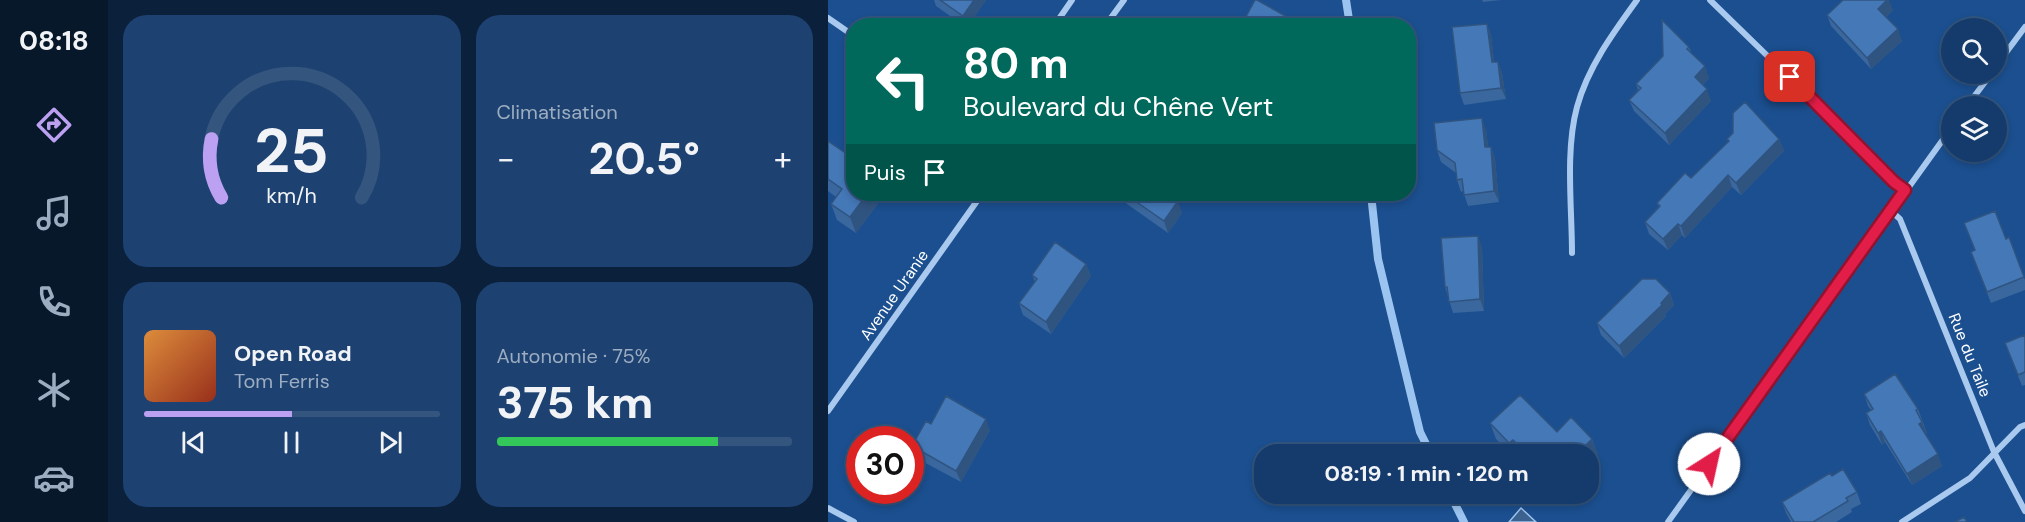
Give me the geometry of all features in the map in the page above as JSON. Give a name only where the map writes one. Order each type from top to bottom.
[{"type":"street","points":[[1060,18],[1072,0]]},
{"type":"street","points":[[1112,18],[1124,0]]},
{"type":"street","points":[[1572,253],[1571,138],[1577,107],[1590,71],[1612,34],[1637,0]]},
{"type":"street","points":[[1710,0],[1894,182],[1905,190]]},
{"type":"street","points":[[828,18],[846,30]]},
{"type":"street","points":[[2007,51],[2025,27]]},
{"type":"street","points":[[1668,522],[1941,142]]},
{"type":"street","name":"Avenue Uranie","points":[[828,411],[977,201]]},
{"type":"street","name":"Rue du Taile","points":[[1891,211],[1900,219],[1994,452],[2025,511]]},
{"type":"street","points":[[1902,522],[1970,477],[2020,427],[2025,425]]},
{"type":"street","points":[[828,508],[854,522]]},
{"type":"water","points":[[1521,508],[1536,522],[1509,522]]},
{"type":"building","points":[[940,0],[974,0],[963,16]]},
{"type":"building","points":[[1257,0],[1289,18],[1245,18]]},
{"type":"building","points":[[1843,0],[1887,0],[1878,9],[1898,29],[1867,58],[1827,15]]},
{"type":"building","points":[[1662,20],[1705,66],[1695,77],[1707,89],[1665,133],[1629,100],[1641,88],[1636,84],[1663,56]]},
{"type":"building","points":[[1487,24],[1492,62],[1498,62],[1501,88],[1460,93],[1452,27]]},
{"type":"building","points":[[1745,102],[1779,139],[1736,183],[1728,175],[1681,226],[1678,224],[1663,239],[1645,222],[1660,206],[1657,203],[1685,173],[1691,178],[1729,141],[1727,139],[1733,133],[1733,113]]},
{"type":"building","points":[[1482,118],[1485,147],[1491,147],[1494,191],[1464,195],[1462,179],[1457,180],[1455,163],[1437,150],[1434,123]]},
{"type":"building","points":[[828,141],[846,153],[846,201],[862,201],[850,217],[831,204],[842,189],[828,179]]},
{"type":"building","points":[[1135,201],[1178,201],[1164,221]]},
{"type":"building","points":[[1995,211],[2006,239],[2009,237],[2024,277],[1987,292],[1971,252],[1975,250],[1964,223]]},
{"type":"building","points":[[1478,236],[1480,299],[1449,302],[1447,287],[1445,287],[1441,238]]},
{"type":"building","points":[[1055,242],[1086,264],[1046,322],[1019,303],[1037,279],[1032,275]]},
{"type":"building","points":[[1642,279],[1656,279],[1670,293],[1661,303],[1662,305],[1619,346],[1597,323]]},
{"type":"building","points":[[2025,335],[2025,372],[2018,375],[2005,343]]},
{"type":"building","points":[[1895,374],[1918,409],[1916,410],[1922,422],[1919,424],[1938,454],[1907,474],[1881,431],[1878,433],[1866,413],[1873,409],[1864,394]]},
{"type":"building","points":[[1520,395],[1557,432],[1571,417],[1592,439],[1587,444],[1517,444],[1513,440],[1509,443],[1490,423]]},
{"type":"building","points":[[946,396],[986,419],[956,471],[924,453],[923,426],[926,421],[931,424]]},
{"type":"building","points":[[1843,469],[1857,492],[1846,498],[1848,501],[1813,522],[1794,522],[1782,502],[1830,473],[1832,476]]},
{"type":"building","points":[[1964,517],[1967,522],[1955,522]]},
{"type":"waterway","points":[[1346,0],[1349,18]]},
{"type":"waterway","points":[[1372,201],[1378,259],[1420,432],[1426,444]]},
{"type":"waterway","points":[[1455,504],[1464,522]]},
{"type":"route","points":[[1709,464],[1905,190],[1894,182],[1790,77]]}]
